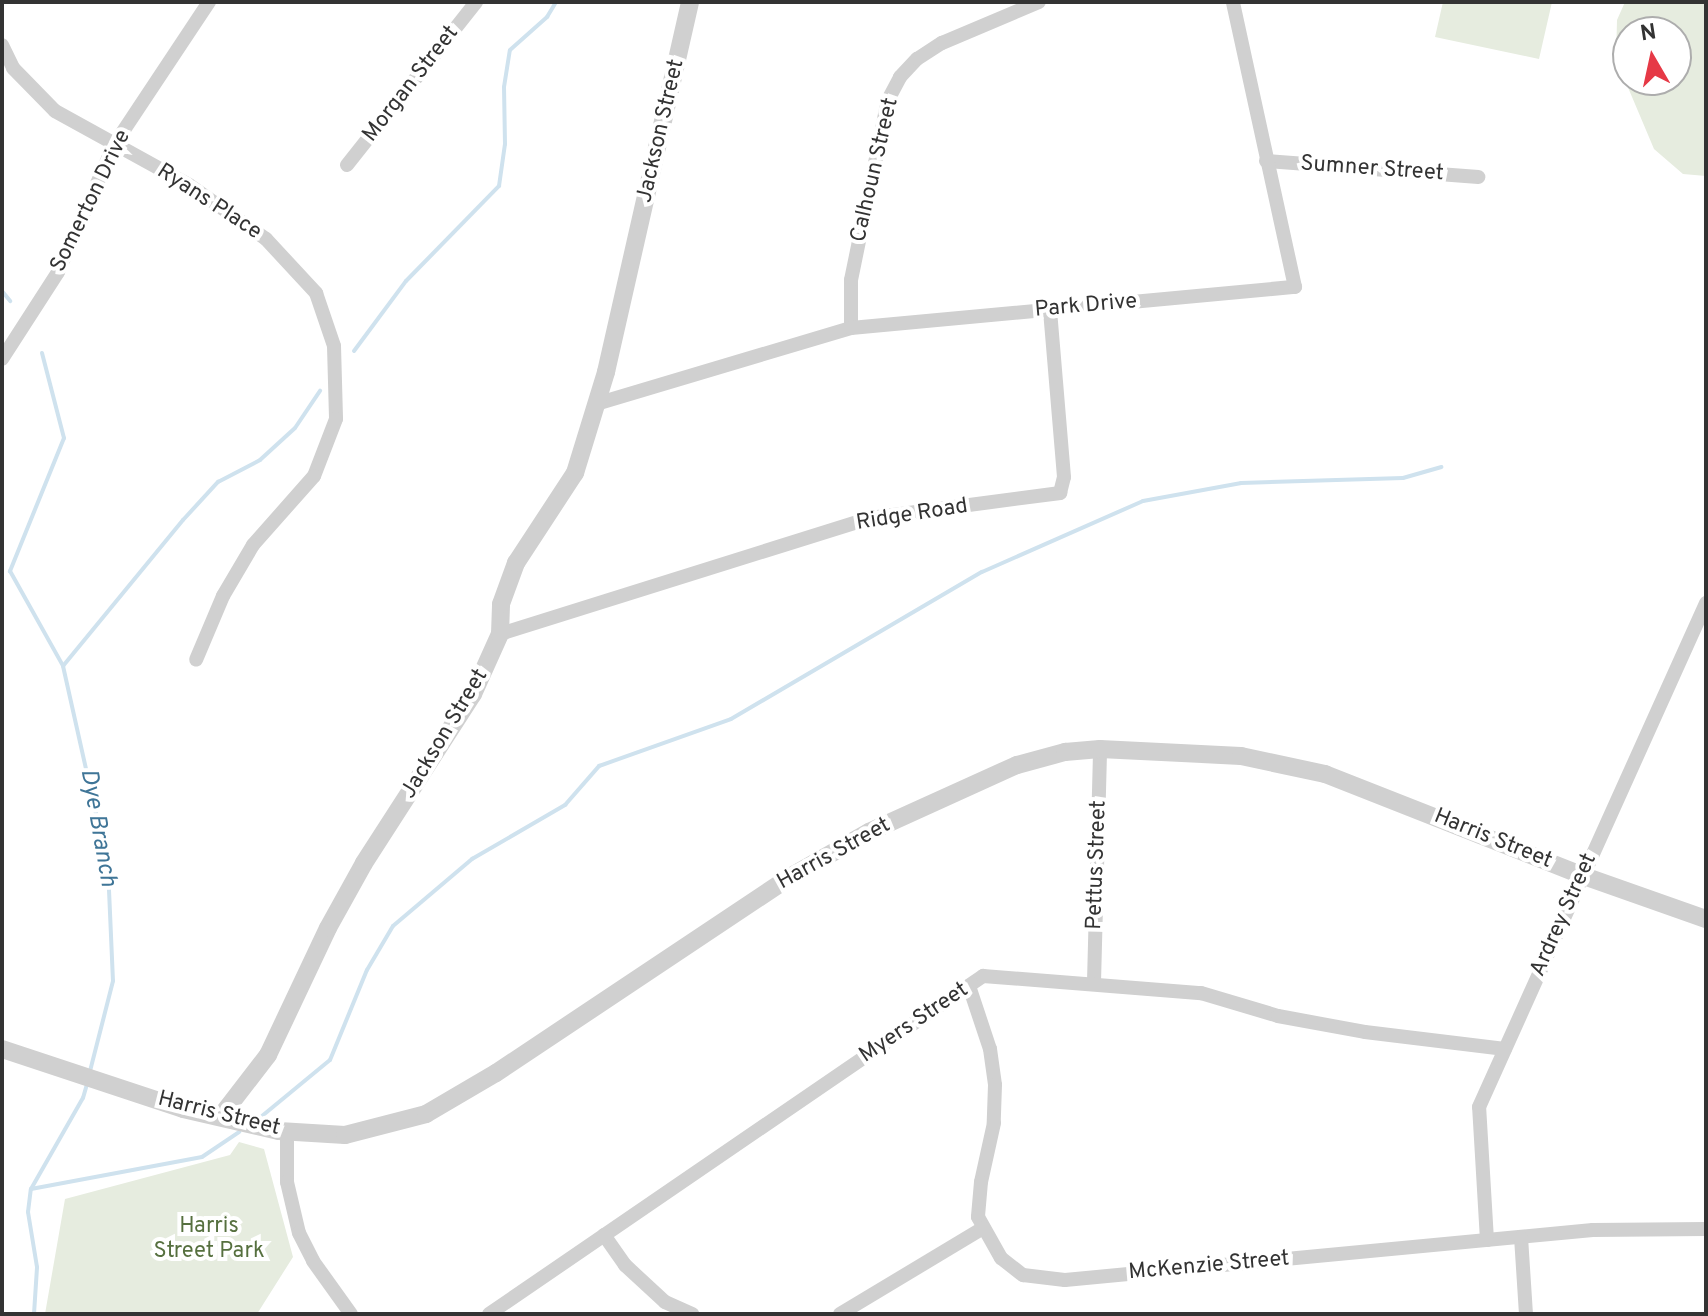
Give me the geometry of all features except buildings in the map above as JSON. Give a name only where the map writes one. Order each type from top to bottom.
[{"type":"street","name":"Somerton Drive","points":[[2,359],[58,272],[114,145],[209,2]]},
{"type":"street","name":"Morgan Street","points":[[347,165],[476,2]]},
{"type":"street","name":"Jackson Street","points":[[221,1116],[268,1055],[328,928],[364,863],[473,694],[500,634],[501,604],[516,563],[575,473],[596,404],[690,2]]},
{"type":"street","name":"Calhoun Street","points":[[851,328],[851,280],[888,100],[900,77],[917,59],[942,43],[1039,2]]},
{"type":"street","name":"Park Drive","points":[[596,404],[851,328],[1295,287],[1233,2]]},
{"type":"street","name":"Ryans Place","points":[[2,45],[13,68],[55,111],[189,185],[266,239],[316,293],[334,346],[336,419],[314,476],[253,545],[223,596],[196,660]]},
{"type":"street","name":"Sumner Street","points":[[1266,161],[1478,177]]},
{"type":"street","name":"Ridge Road","points":[[500,634],[870,518],[1060,493],[1064,477],[1050,309]]},
{"type":"street","name":"Ardrey Street","points":[[1487,1240],[1479,1107],[1706,603]]},
{"type":"street","name":"Harris Street","points":[[2,1049],[183,1109],[287,1132],[345,1135],[426,1114],[496,1073],[788,878],[869,832],[1017,765],[1065,752],[1100,749],[1241,756],[1325,774],[1581,875],[1706,919]]},
{"type":"street","name":"Pettus Street","points":[[1094,982],[1100,749]]},
{"type":"street","name":"Myers Street","points":[[489,1314],[983,976],[1094,982],[1201,993],[1278,1016],[1336,1027],[1505,1049]]},
{"type":"street","name":"McKenzie Street","points":[[969,986],[990,1049],[995,1085],[994,1123],[981,1182],[978,1217],[1001,1258],[1023,1275],[1065,1280],[1593,1230],[1706,1229]]},
{"type":"street","points":[[287,1132],[287,1182],[299,1233],[313,1261],[351,1314]]},
{"type":"street","points":[[840,1314],[983,1228]]},
{"type":"street","points":[[604,1235],[625,1265],[665,1302],[692,1314]]},
{"type":"street","points":[[1521,1237],[1526,1314]]},
{"type":"green space","points":[[1443,2],[1552,2],[1539,59],[1435,37]]},
{"type":"green space","points":[[1625,2],[1706,2],[1706,176],[1683,174],[1654,149],[1632,96],[1692,96],[1692,16],[1619,16]]},
{"type":"green space","name":"Harris Street Park","points":[[239,1142],[264,1149],[293,1257],[257,1314],[45,1314],[65,1199],[230,1155]]},
{"type":"waterway","points":[[354,351],[406,281],[499,186],[505,144],[504,87],[510,50],[547,17],[556,2]]},
{"type":"waterway","name":"Dye Branch","points":[[2,291],[10,301]]},
{"type":"waterway","name":"Dye Branch","points":[[42,353],[64,438],[10,571],[63,666],[108,867],[113,981],[90,1071]]},
{"type":"waterway","points":[[63,666],[218,482],[260,460],[295,428],[320,391]]},
{"type":"waterway","points":[[262,1116],[330,1060],[367,970],[393,926],[472,859],[565,805],[599,766],[731,719],[982,572],[1143,501],[1241,483],[1403,478],[1441,467]]},
{"type":"waterway","name":"Dye Branch","points":[[34,1314],[37,1267],[28,1212],[31,1189],[83,1098],[87,1084]]},
{"type":"waterway","points":[[31,1189],[202,1157],[239,1132]]}]
